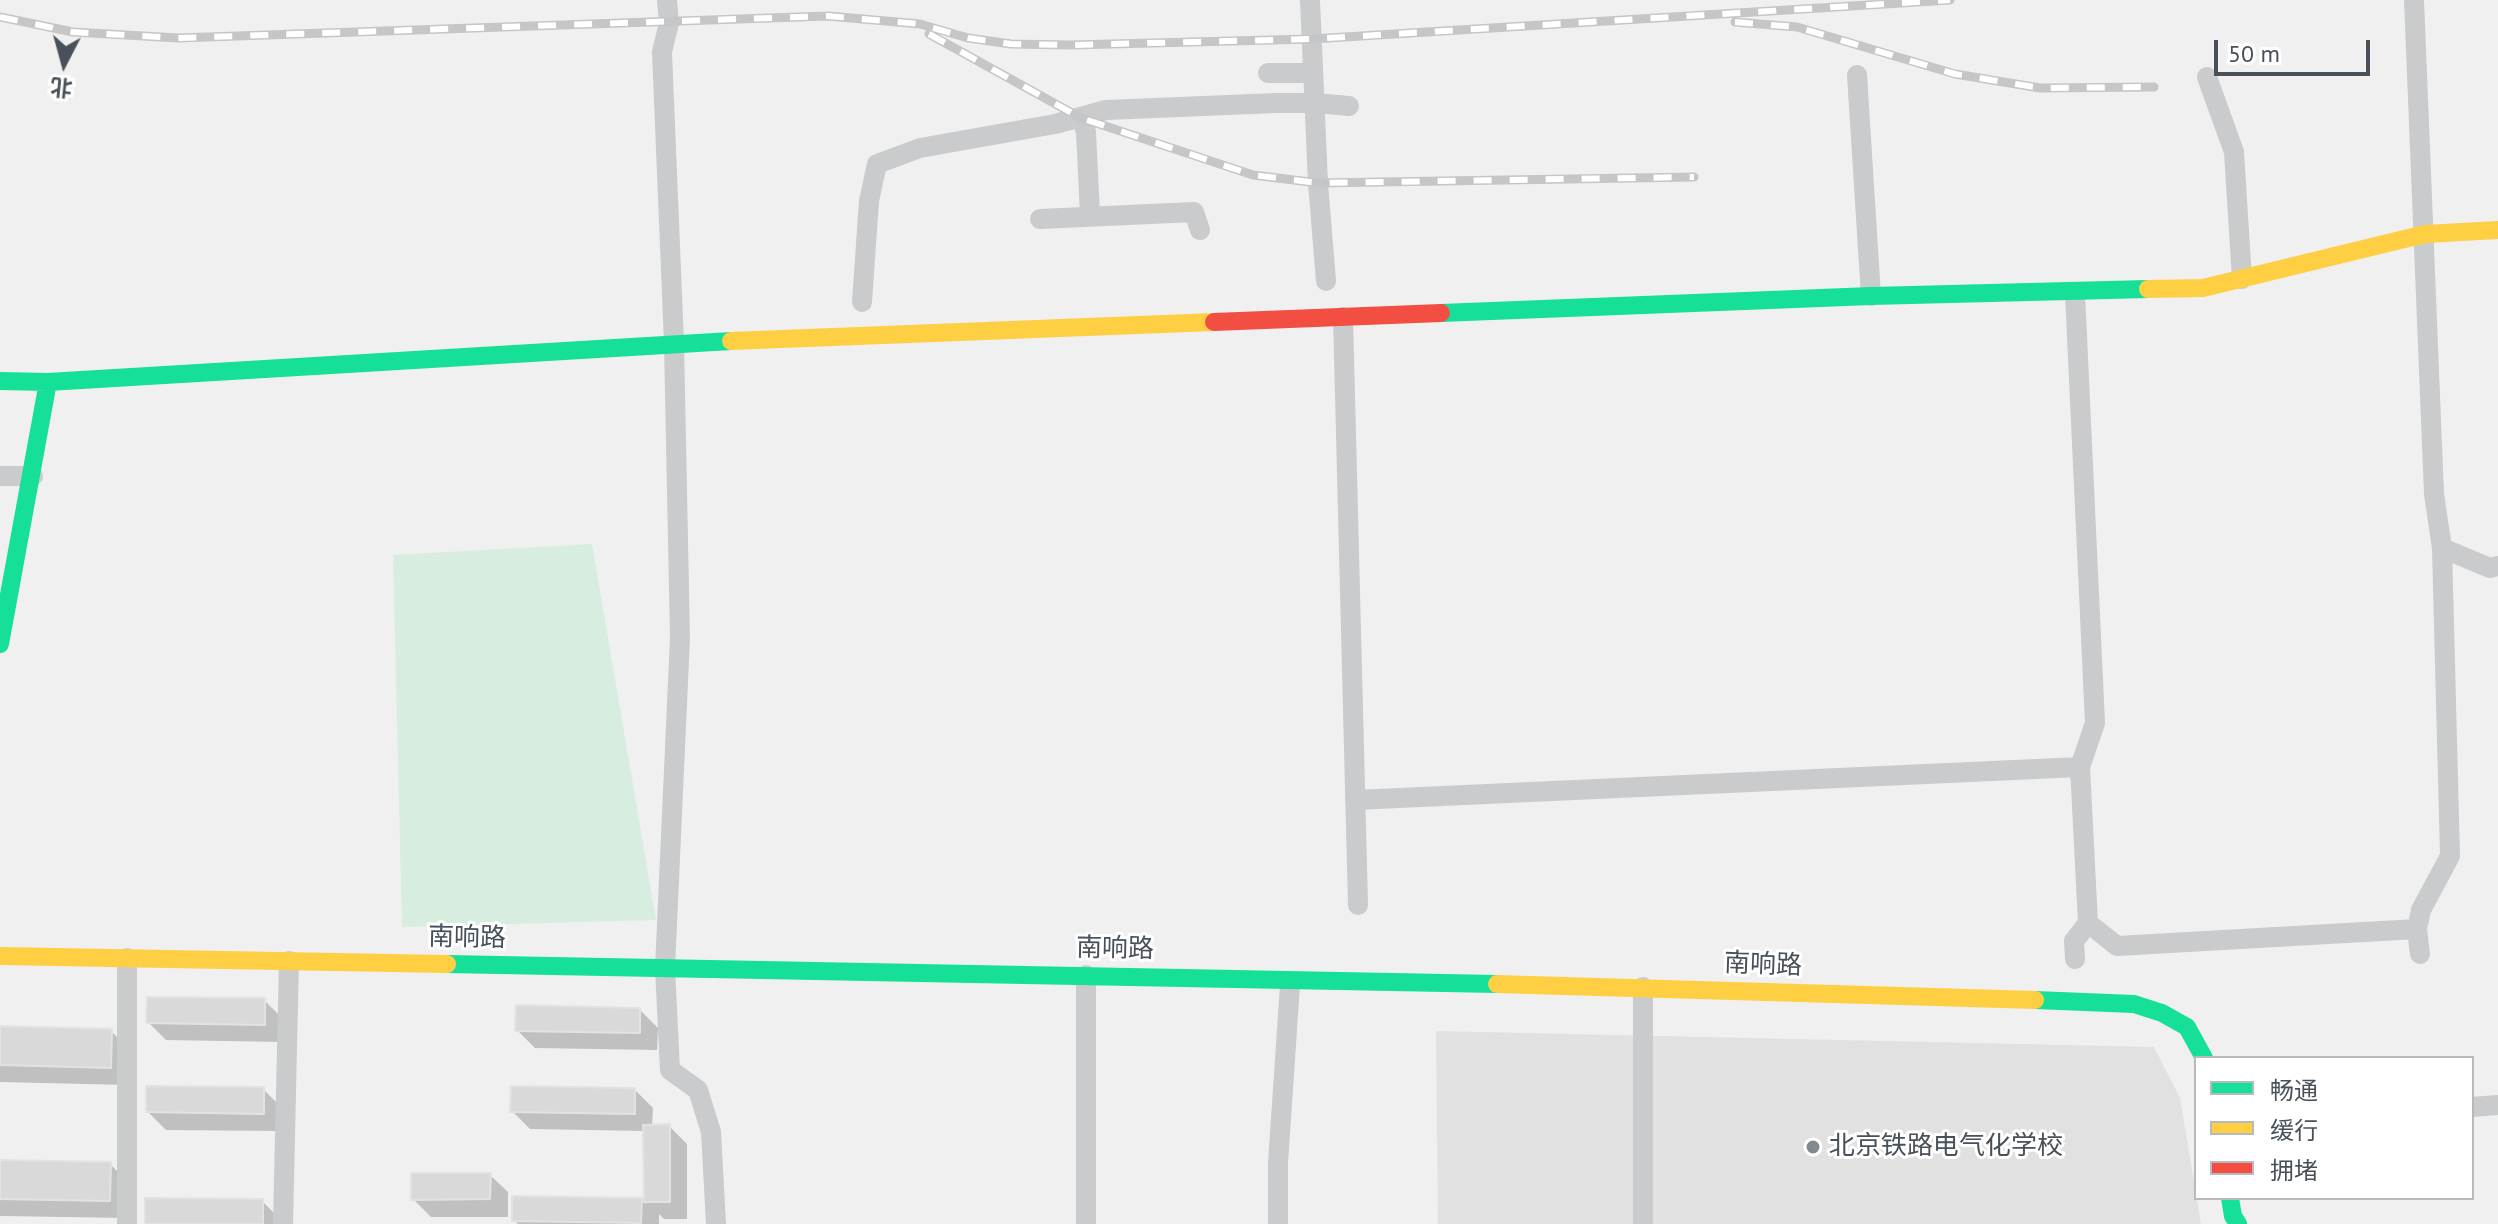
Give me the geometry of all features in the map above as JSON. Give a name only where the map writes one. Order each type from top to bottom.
[{"type":"street","points":[[667,0],[669,23],[662,52],[674,343],[680,638],[665,968],[670,1070],[698,1090],[711,1132],[716,1224]]},
{"type":"street","points":[[1310,0],[1311,73],[1316,103],[1318,183],[1326,281]]},
{"type":"street","points":[[2414,0],[2434,494],[2442,548],[2450,856],[2421,910],[2417,929],[2420,954]]},
{"type":"street","points":[[1268,73],[1311,73]]},
{"type":"street","points":[[1857,75],[1871,296]]},
{"type":"street","points":[[2207,77],[2234,152],[2242,279]]},
{"type":"street","points":[[862,302],[869,201],[877,164],[920,148],[1081,118],[1106,110],[1316,103],[1349,106]]},
{"type":"street","points":[[1081,118],[1086,132],[1090,215]]},
{"type":"street","points":[[1040,219],[1194,212],[1200,230]]},
{"type":"street","points":[[0,381],[48,382],[674,343],[1871,296],[2203,288],[2425,234],[2498,230]]},
{"type":"street","points":[[2075,293],[2095,723],[2080,767],[2088,923],[2074,941],[2075,959]]},
{"type":"street","points":[[1343,317],[1358,905]]},
{"type":"street","points":[[0,644],[8,564],[33,476],[48,382]]},
{"type":"street","points":[[0,476],[33,476]]},
{"type":"street","points":[[2442,548],[2490,568],[2498,566]]},
{"type":"street","points":[[1355,800],[2080,767]]},
{"type":"street","points":[[2088,923],[2117,946],[2417,929]]},
{"type":"street","name":"南响路","points":[[0,956],[1643,987],[2134,1004],[2162,1013],[2187,1027],[2203,1056]]},
{"type":"street","points":[[127,958],[127,1224]]},
{"type":"street","points":[[283,1224],[289,961]]},
{"type":"street","points":[[1086,975],[1086,1224]]},
{"type":"street","points":[[1278,1224],[1278,1163],[1290,985]]},
{"type":"street","points":[[1643,987],[1643,1224]]},
{"type":"street","points":[[2474,1107],[2498,1105]]},
{"type":"shaded area","name":"北京铁路电气化学校","points":[[1436,1031],[2154,1047],[2180,1098],[2194,1182],[2194,1200],[2197,1200],[2201,1224],[1438,1224]]},
{"type":"green space","points":[[592,544],[656,920],[402,927],[393,555]]},
{"type":"building","points":[[147,997],[265,998],[265,1025],[146,1023]]},
{"type":"building","points":[[516,1005],[640,1008],[640,1033],[515,1031]]},
{"type":"building","points":[[0,1026],[112,1029],[111,1068],[0,1065]]},
{"type":"building","points":[[146,1086],[264,1087],[264,1114],[146,1112]]},
{"type":"building","points":[[511,1086],[635,1088],[635,1114],[510,1112]]},
{"type":"building","points":[[670,1124],[670,1202],[644,1202],[643,1125]]},
{"type":"building","points":[[0,1160],[111,1162],[110,1201],[0,1199]]},
{"type":"building","points":[[411,1173],[491,1173],[490,1199],[411,1200]]},
{"type":"building","points":[[512,1196],[642,1198],[641,1223],[512,1221]]},
{"type":"building","points":[[145,1198],[263,1199],[263,1224],[145,1224]]},
{"type":"railway","points":[[0,17],[73,32],[178,38],[828,16],[920,24],[968,38],[1011,44],[1071,45],[1312,39],[1950,0]]},
{"type":"railway","points":[[1735,22],[1797,27],[1955,74],[2040,88],[2154,87]]},
{"type":"railway","points":[[929,34],[1081,118],[1253,175],[1318,183],[1694,177]]},
{"type":"traffic: fast","points":[[1441,313],[1871,296],[2148,289]]},
{"type":"traffic: fast","points":[[0,381],[48,382],[731,341]]},
{"type":"traffic: fast","points":[[0,644],[48,382]]},
{"type":"traffic: fast","points":[[447,964],[1497,984]]},
{"type":"traffic: fast","points":[[2035,1000],[2134,1004],[2162,1013],[2187,1027],[2203,1056]]},
{"type":"traffic: fast","points":[[2230,1200],[2238,1224]]},
{"type":"traffic: slow","points":[[2148,289],[2203,288],[2425,234],[2498,230]]},
{"type":"traffic: slow","points":[[731,341],[1214,322]]},
{"type":"traffic: slow","points":[[0,956],[447,964]]},
{"type":"traffic: slow","points":[[1497,984],[2035,1000]]},
{"type":"traffic: jam","points":[[1214,322],[1441,313]]},
{"type":"place","name":"北京铁路电气化学校","points":[[1813,1147]]}]
